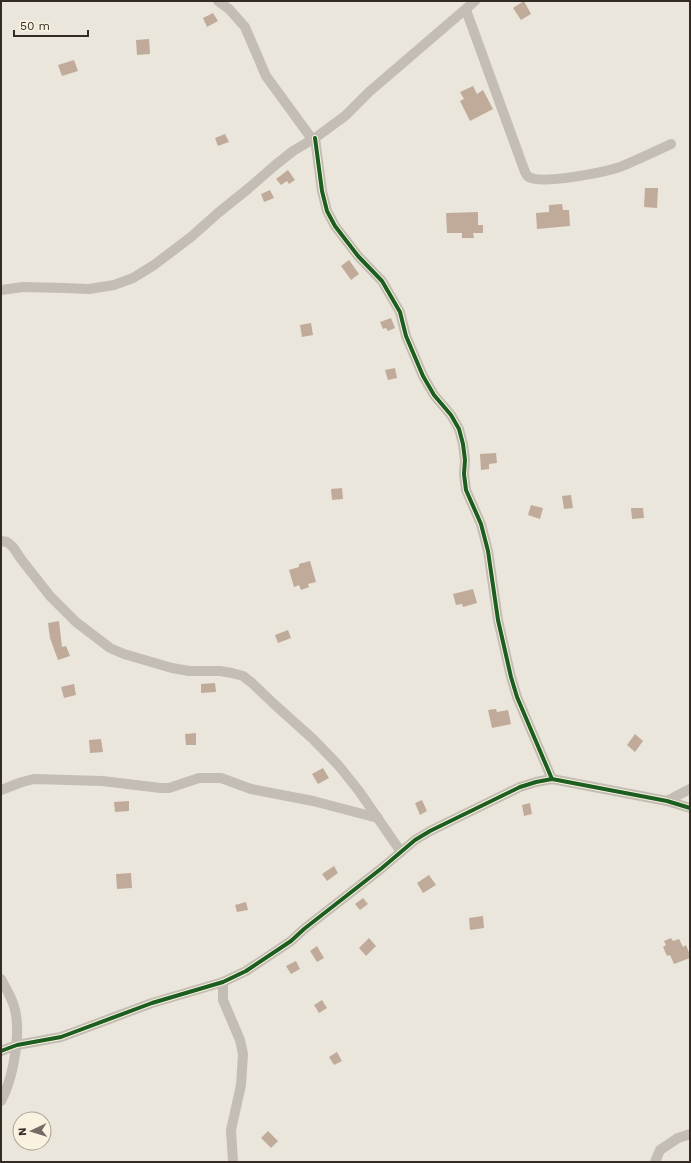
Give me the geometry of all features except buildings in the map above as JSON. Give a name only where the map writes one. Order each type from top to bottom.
[{"type":"street","points":[[218,1],[229,9],[245,27],[266,76],[314,138],[322,191],[327,211],[335,226],[358,256],[382,281],[400,312],[406,336],[423,376],[434,395],[451,415],[459,429],[465,460],[464,474],[466,490],[481,524],[488,551],[498,620],[511,678],[517,697],[552,779]]},
{"type":"street","points":[[1,290],[23,287],[89,290],[114,285],[133,278],[154,265],[191,237],[273,167],[345,116],[369,92],[475,1]]},
{"type":"street","points":[[466,10],[525,172],[529,177],[537,179],[553,179],[593,174],[620,167],[671,144]]},
{"type":"street","points":[[1,540],[7,542],[13,547],[21,560],[50,596],[76,622],[110,648],[124,654],[172,668],[189,671],[220,671],[243,676],[252,682],[313,739],[339,766],[359,791],[401,852]]},
{"type":"street","points":[[1,790],[34,779],[102,781],[169,788],[199,778],[221,778],[251,789],[313,801],[378,818]]},
{"type":"street","points":[[1,1051],[17,1045],[61,1037],[152,1003],[223,982],[246,971],[291,941],[415,840],[513,790],[536,782],[552,779],[667,801],[690,808]]},
{"type":"street","points":[[667,801],[690,789]]},
{"type":"street","points":[[1,979],[16,1010],[17,1045],[14,1064],[5,1094],[1,1101]]},
{"type":"street","points":[[223,982],[223,1000],[240,1040],[243,1054],[241,1085],[232,1130],[233,1162]]},
{"type":"street","points":[[655,1162],[660,1150],[678,1138],[690,1134]]},
{"type":"cycle path","points":[[315,138],[322,191],[327,211],[335,226],[358,256],[382,281],[400,312],[406,336],[423,376],[434,395],[451,415],[459,429],[465,460],[464,474],[466,490],[481,524],[488,551],[498,620],[511,677],[517,697],[552,779]]},
{"type":"cycle path","points":[[1,1051],[17,1045],[61,1037],[152,1003],[223,982],[246,971],[291,941],[415,840],[430,831],[520,787],[552,779],[667,801],[690,808]]}]
